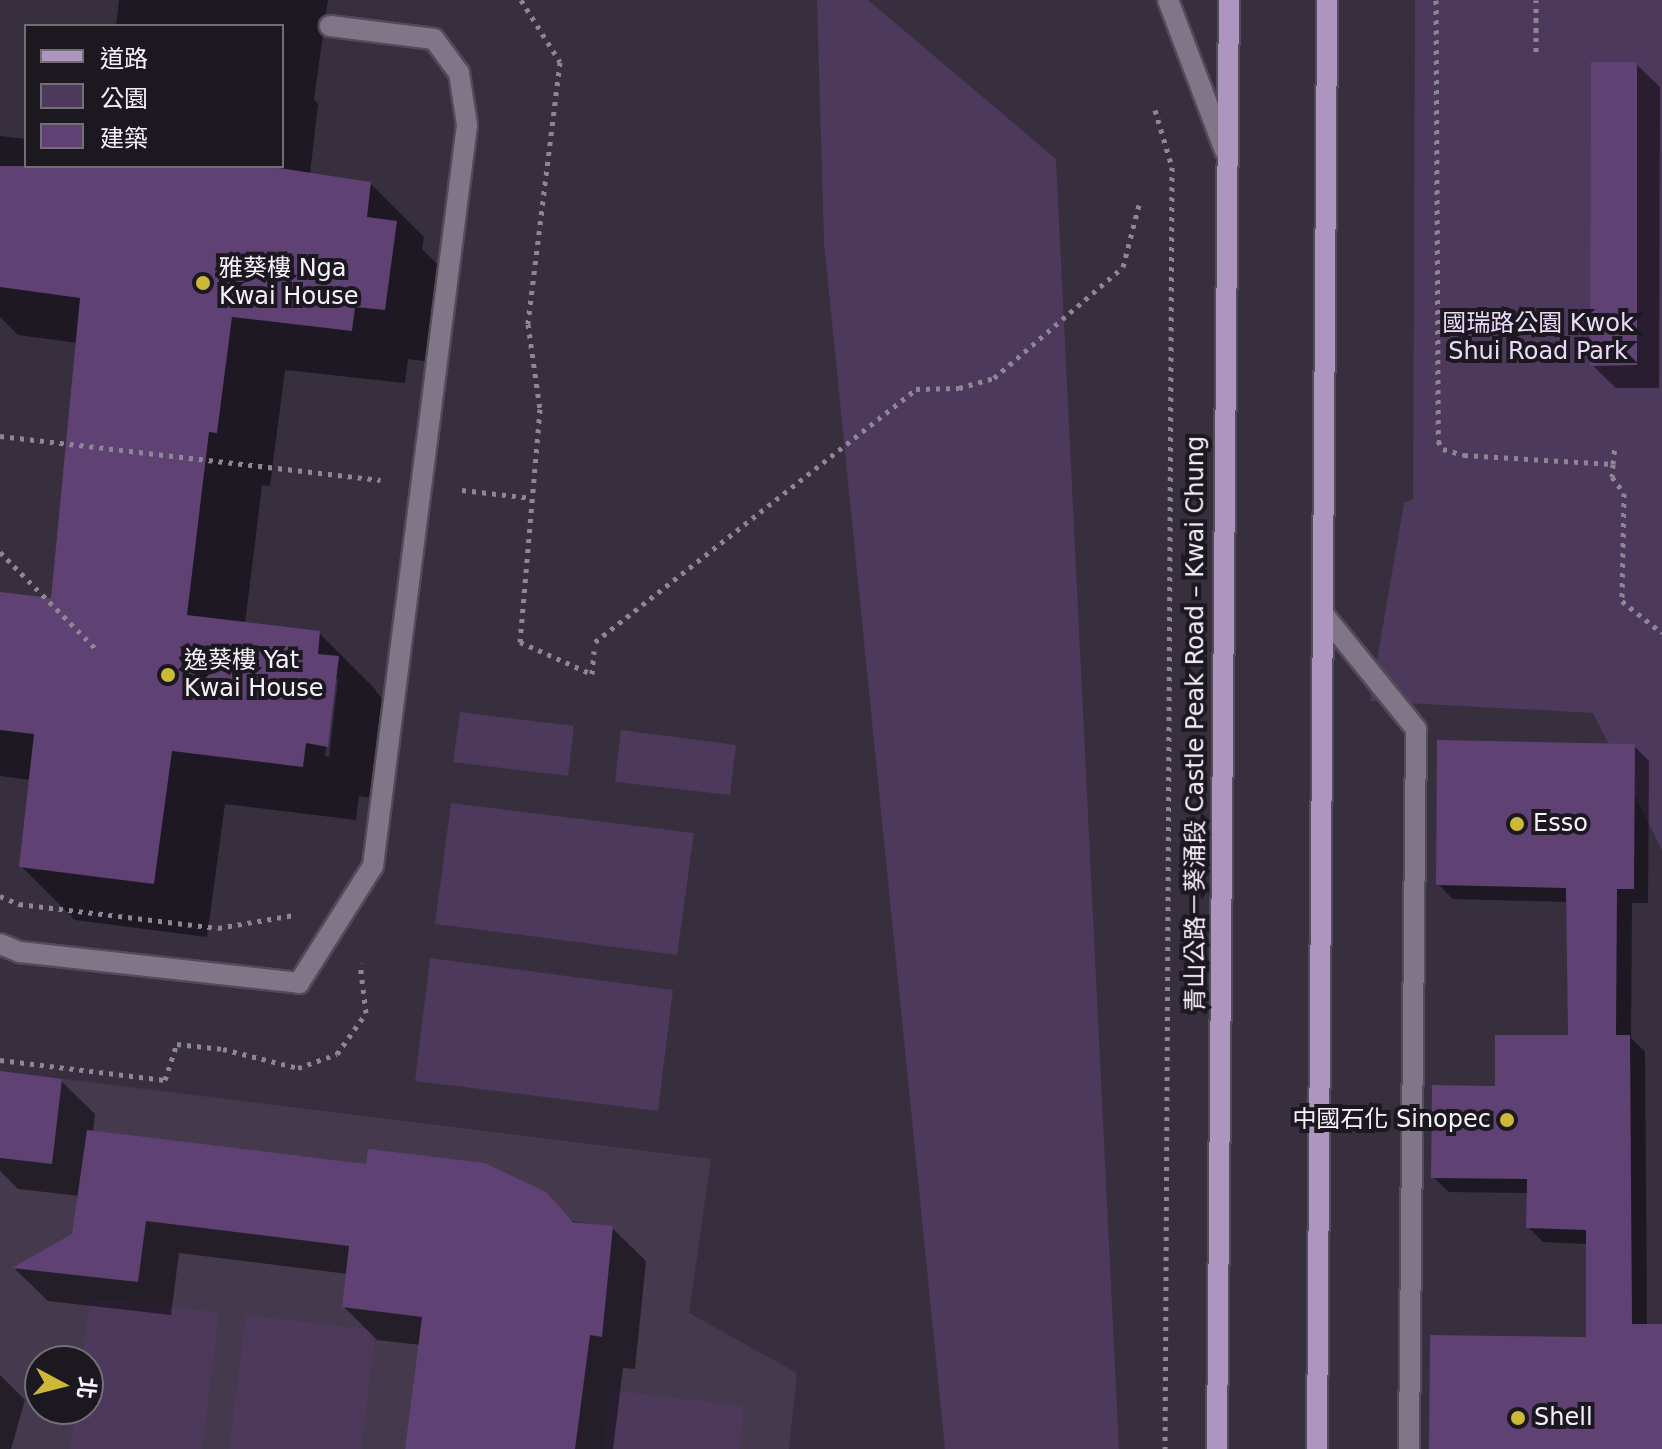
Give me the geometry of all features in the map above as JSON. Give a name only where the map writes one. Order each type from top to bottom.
[{"type":"main road","name":"青山公路－葵涌段 Castle Peak Road – Kwai Chung","points":[[1217,1449],[1225,151],[1229,0]]},
{"type":"main road","points":[[1317,1449],[1327,0]]},
{"type":"street","points":[[1168,0],[1225,151]]},
{"type":"street","points":[[0,944],[20,952],[299,983],[373,866],[467,125],[459,73],[434,39],[330,26]]},
{"type":"street","points":[[1323,614],[1416,729],[1409,1449]]},
{"type":"path","points":[[521,0],[560,62],[528,324],[540,409],[520,642],[592,674],[594,651]]},
{"type":"path","points":[[1436,0],[1438,441],[1443,449],[1464,455],[1613,464]]},
{"type":"path","points":[[1536,0],[1536,52]]},
{"type":"path","points":[[1155,110],[1172,167],[1165,1449]]},
{"type":"path","points":[[595,642],[916,389],[959,388],[994,378],[1123,267],[1140,201]]},
{"type":"path","points":[[0,436],[532,498]]},
{"type":"path","points":[[1615,446],[1612,477],[1624,493],[1622,601],[1662,633]]},
{"type":"path","points":[[0,552],[95,648]]},
{"type":"path","points":[[0,896],[19,904],[218,928]]},
{"type":"shaded area","points":[[0,1071],[711,1159],[689,1313],[797,1373],[789,1449],[0,1449]]},
{"type":"green space","points":[[817,0],[868,0],[1056,159],[1119,1449],[945,1449],[824,243]]},
{"type":"green space","name":"國瑞路公園 Kwok Shui Road Park","points":[[1415,0],[1662,0],[1662,850],[1593,713],[1370,701],[1404,503],[1413,499]]},
{"type":"green space","points":[[460,712],[574,726],[568,776],[453,762]]},
{"type":"green space","points":[[621,730],[736,745],[730,795],[615,782]]},
{"type":"green space","points":[[451,803],[694,833],[677,955],[435,924]]},
{"type":"green space","points":[[430,958],[673,990],[658,1111],[415,1081]]},
{"type":"green space","points":[[90,1297],[219,1312],[202,1449],[70,1449],[74,1425],[104,1425],[104,1345],[84,1345]]},
{"type":"green space","points":[[246,1315],[376,1330],[361,1449],[229,1449]]},
{"type":"green space","points":[[610,1390],[744,1406],[739,1449],[603,1449]]},
{"type":"building","points":[[1591,62],[1637,62],[1637,365],[1590,366]]},
{"type":"building","points":[[0,166],[279,168],[371,182],[367,217],[397,221],[385,310],[355,307],[352,331],[232,317],[217,433],[209,432],[187,615],[320,631],[318,654],[339,656],[328,747],[306,743],[303,767],[172,751],[154,884],[19,867],[34,734],[0,730],[0,592],[51,598],[80,298],[0,287]]},
{"type":"building","points":[[1437,740],[1635,744],[1634,889],[1617,889],[1616,1035],[1630,1035],[1632,1324],[1662,1324],[1662,1449],[1429,1449],[1430,1335],[1586,1337],[1586,1230],[1526,1228],[1527,1179],[1431,1178],[1432,1085],[1495,1086],[1495,1035],[1568,1035],[1566,888],[1436,885]]},
{"type":"building","points":[[0,1071],[62,1079],[52,1164],[0,1158]]},
{"type":"building","points":[[87,1130],[366,1164],[368,1149],[485,1163],[546,1192],[573,1222],[613,1226],[602,1337],[590,1335],[575,1449],[405,1449],[422,1317],[342,1307],[349,1246],[146,1221],[138,1282],[12,1268],[72,1234]]},
{"type":"place","name":"雅葵樓 Nga Kwai House","points":[[203,283]]},
{"type":"place","name":"逸葵樓 Yat Kwai House","points":[[168,675]]},
{"type":"place","name":"Esso","points":[[1517,824]]},
{"type":"place","name":"中國石化 Sinopec","points":[[1507,1120]]},
{"type":"place","name":"Shell","points":[[1518,1418]]}]
